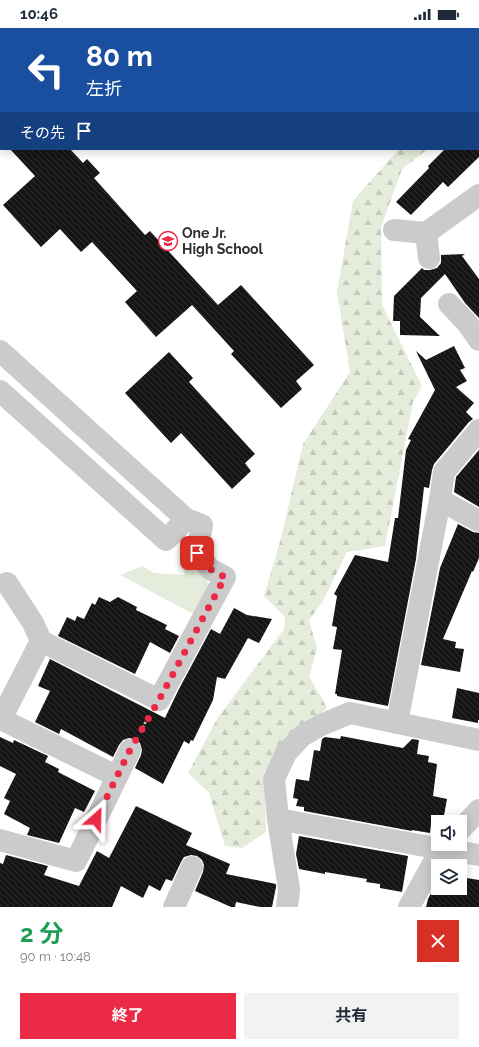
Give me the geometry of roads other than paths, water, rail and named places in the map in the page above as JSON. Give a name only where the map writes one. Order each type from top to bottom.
[{"type":"street","points":[[394,230],[426,234],[479,195]]},
{"type":"street","points":[[426,234],[429,258]]},
{"type":"street","points":[[449,304],[475,328]]},
{"type":"street","points":[[0,351],[186,519],[202,525],[197,553],[210,569],[225,577],[159,700],[41,641],[33,623],[7,583]]},
{"type":"street","points":[[0,391],[166,540],[186,519]]},
{"type":"street","points":[[397,723],[440,500],[444,472],[479,430]]},
{"type":"street","points":[[440,500],[479,521]]},
{"type":"street","points":[[41,641],[1,719],[116,776]]},
{"type":"street","points":[[287,907],[289,888],[278,820],[274,779],[286,753],[302,736],[321,725],[350,713],[479,740]]},
{"type":"street","points":[[0,840],[76,861],[116,776],[130,750]]},
{"type":"street","points":[[467,823],[479,810]]},
{"type":"street","points":[[278,820],[431,845]]},
{"type":"street","points":[[409,907],[442,851]]},
{"type":"street","points":[[462,851],[479,855]]},
{"type":"street","points":[[174,907],[192,867]]},
{"type":"place","name":"One Jr. High School","points":[[168,241]]}]
